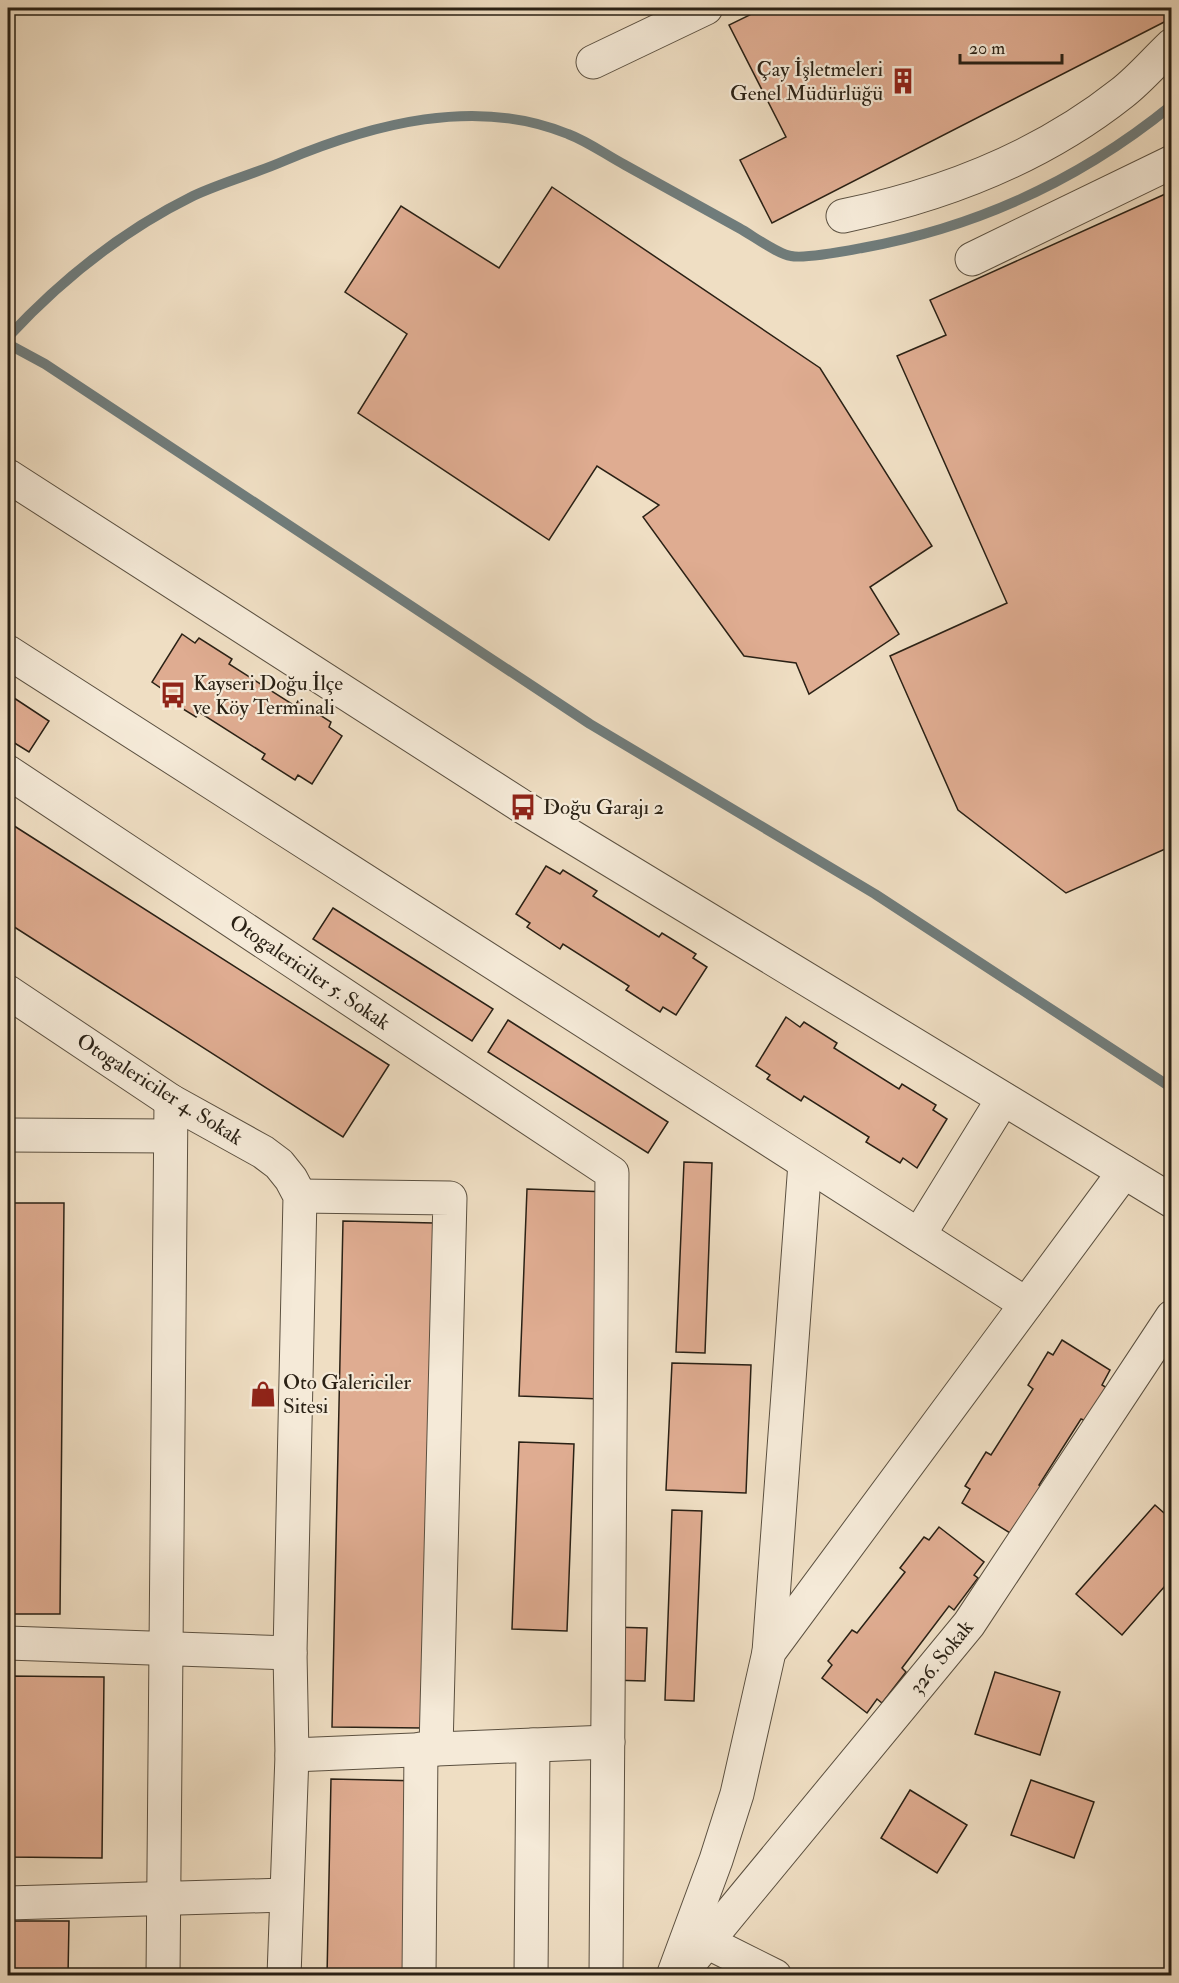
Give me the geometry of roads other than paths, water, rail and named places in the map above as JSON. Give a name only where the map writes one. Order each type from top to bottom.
[{"type":"street","points":[[593,62],[706,8]]},
{"type":"street","points":[[843,216],[935,193],[1029,153],[1078,125],[1123,92],[1172,45]]},
{"type":"street","points":[[972,259],[1172,162]]},
{"type":"street","points":[[8,476],[523,807],[1172,1201]]},
{"type":"street","points":[[8,652],[1026,1304]]},
{"type":"street","name":"Otogalericiler 5. Sokak","points":[[8,772],[612,1173],[608,1743]]},
{"type":"street","name":"Otogalericiler 4. Sokak","points":[[8,992],[171,1101],[264,1152],[279,1164],[291,1179],[300,1197]]},
{"type":"street","points":[[919,1235],[1003,1099]]},
{"type":"street","points":[[163,1976],[171,1101]]},
{"type":"street","points":[[8,1135],[170,1136]]},
{"type":"street","points":[[673,1976],[716,1860],[736,1794],[769,1652],[805,1163]]},
{"type":"street","points":[[769,1652],[1124,1172]]},
{"type":"street","points":[[284,1976],[285,1895],[292,1755],[290,1653],[300,1197],[450,1198],[419,1976]]},
{"type":"street","name":"326. Sokak","points":[[680,1976],[969,1624],[1172,1317]]},
{"type":"street","points":[[8,1643],[290,1653]]},
{"type":"street","points":[[292,1755],[608,1743],[606,1976]]},
{"type":"street","points":[[531,1976],[533,1745]]},
{"type":"street","points":[[8,1903],[285,1895]]},
{"type":"street","points":[[707,1942],[776,1976]]},
{"type":"waterway","points":[[8,337],[49,296],[94,258],[167,210],[204,191],[318,148],[388,126],[424,119],[461,116],[497,117],[533,123],[568,134],[779,252],[797,257],[846,251],[905,239],[987,213],[1064,178],[1137,132],[1172,105]]},
{"type":"waterway","points":[[8,344],[45,364],[590,724],[875,894],[1172,1088]]},
{"type":"place","name":"Çay İşletmeleri Genel Müdürlüğü","points":[[903,81]]},
{"type":"place","name":"Kayseri Doğu İlçe ve Köy Terminali","points":[[173,695]]},
{"type":"place","name":"Doğu Garajı 2","points":[[523,807]]},
{"type":"place","name":"Oto Galericiler Sitesi","points":[[263,1394]]}]
